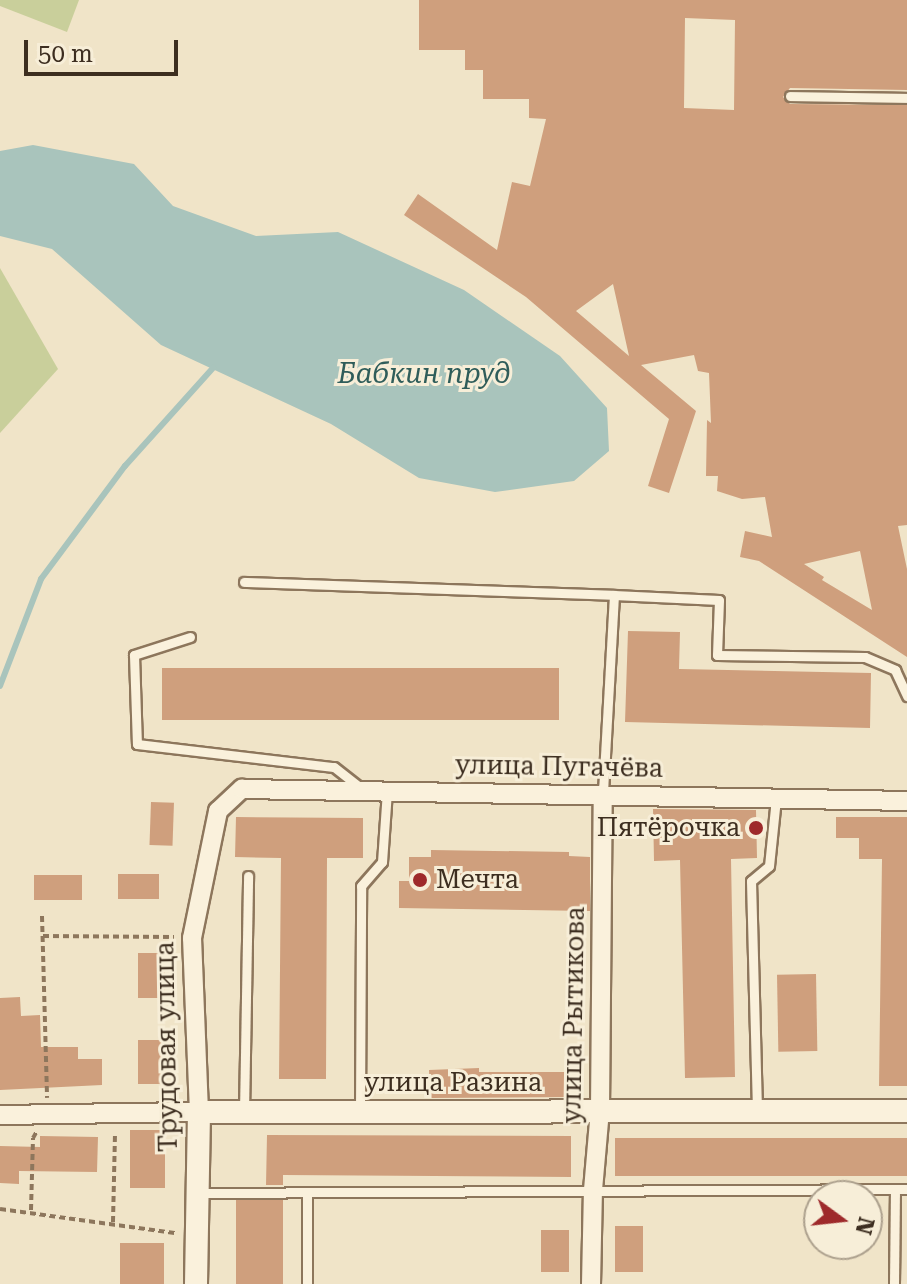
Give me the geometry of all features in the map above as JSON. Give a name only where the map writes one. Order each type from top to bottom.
[{"type":"street","name":"улица Пугачёва","points":[[218,811],[242,789],[776,796],[907,801]]},
{"type":"street","name":"улица Рытикова","points":[[591,1284],[593,1190],[600,1110],[603,794]]},
{"type":"street","name":"Трудовая улица","points":[[196,1284],[199,1112],[192,938],[218,811]]},
{"type":"street","name":"улица Разина","points":[[0,1115],[360,1111],[907,1111]]},
{"type":"lane","points":[[790,96],[907,98]]},
{"type":"lane","points":[[244,582],[719,600],[717,655],[865,657],[895,670],[907,696]]},
{"type":"lane","points":[[603,794],[614,595]]},
{"type":"lane","points":[[190,637],[134,655],[137,744],[334,767],[363,790]]},
{"type":"lane","points":[[360,1111],[361,886],[382,862],[387,791]]},
{"type":"lane","points":[[757,1110],[751,881],[769,866],[776,796]]},
{"type":"lane","points":[[244,1112],[248,876]]},
{"type":"lane","points":[[894,1284],[895,1189]]},
{"type":"lane","points":[[196,1193],[907,1189]]},
{"type":"lane","points":[[307,1194],[307,1284]]},
{"type":"path","points":[[31,1210],[33,1138],[48,1114],[42,916]]},
{"type":"path","points":[[43,936],[192,938]]},
{"type":"path","points":[[113,1222],[115,1113]]},
{"type":"path","points":[[0,1209],[31,1210],[196,1237]]},
{"type":"green space","points":[[0,0],[79,0],[67,32],[0,6]]},
{"type":"green space","points":[[0,268],[58,369],[0,433]]},
{"type":"water","name":"Бабкин пруд","points":[[33,145],[134,164],[173,206],[256,236],[338,232],[464,290],[560,356],[607,408],[609,451],[574,481],[495,492],[419,478],[331,424],[161,345],[52,249],[0,236],[0,151]]},
{"type":"building","points":[[419,0],[907,0],[907,90],[790,88],[783,97],[790,104],[907,105],[907,525],[898,526],[907,569],[907,657],[759,561],[740,557],[745,531],[772,537],[765,497],[742,499],[717,491],[718,476],[706,476],[707,420],[711,423],[709,373],[698,371],[694,355],[641,365],[696,411],[669,493],[648,486],[669,419],[526,297],[404,215],[418,194],[497,250],[512,182],[530,186],[546,119],[529,118],[529,99],[483,99],[483,70],[465,70],[465,50],[419,50]],"holes":[[[685,18],[735,20],[734,110],[684,108]],[[613,284],[629,356],[576,311]],[[860,551],[872,610],[822,580],[824,577],[804,564]]]},
{"type":"building","points":[[628,631],[680,632],[679,669],[871,673],[870,728],[625,722]]},
{"type":"building","points":[[162,668],[559,668],[559,720],[162,720]]},
{"type":"building","points":[[151,802],[174,803],[172,846],[149,845]]},
{"type":"building","points":[[653,809],[756,810],[757,858],[731,859],[735,1077],[685,1078],[680,860],[654,861]]},
{"type":"building","points":[[236,817],[363,818],[363,858],[327,858],[326,1079],[279,1079],[281,858],[235,857]]},
{"type":"building","points":[[836,817],[907,817],[907,1086],[879,1086],[882,859],[859,859],[859,838],[836,838]]},
{"type":"building","points":[[431,850],[569,852],[569,856],[590,857],[590,911],[399,908],[399,881],[409,881],[409,857],[431,857]]},
{"type":"building","points":[[118,874],[159,874],[159,899],[118,899]]},
{"type":"building","points":[[34,875],[82,875],[82,900],[34,900]]},
{"type":"building","points":[[138,953],[165,953],[165,998],[138,998]]},
{"type":"building","points":[[816,974],[817,1051],[778,1052],[777,975]]},
{"type":"building","points":[[20,997],[21,1016],[40,1015],[41,1047],[78,1047],[78,1059],[102,1059],[102,1085],[0,1090],[0,998]]},
{"type":"building","points":[[138,1040],[164,1040],[164,1084],[138,1084]]},
{"type":"building","points":[[479,1068],[479,1072],[568,1072],[568,1097],[430,1098],[429,1070]]},
{"type":"building","points":[[130,1130],[165,1130],[165,1188],[130,1188]]},
{"type":"building","points":[[267,1135],[571,1136],[571,1177],[283,1175],[283,1185],[266,1185]]},
{"type":"building","points":[[40,1136],[98,1137],[97,1172],[19,1171],[19,1184],[0,1183],[0,1146],[40,1147]]},
{"type":"building","points":[[615,1138],[907,1138],[907,1176],[615,1176]]},
{"type":"building","points":[[236,1200],[283,1200],[283,1284],[236,1284]]},
{"type":"building","points":[[615,1226],[643,1226],[643,1272],[615,1272]]},
{"type":"building","points":[[541,1230],[569,1230],[569,1272],[541,1272]]},
{"type":"building","points":[[120,1243],[164,1243],[164,1284],[120,1284]]},
{"type":"waterway","points":[[0,686],[41,579],[125,466],[213,368]]},
{"type":"place","name":"Пятёрочка","points":[[756,828]]},
{"type":"place","name":"Мечта","points":[[420,880]]}]
